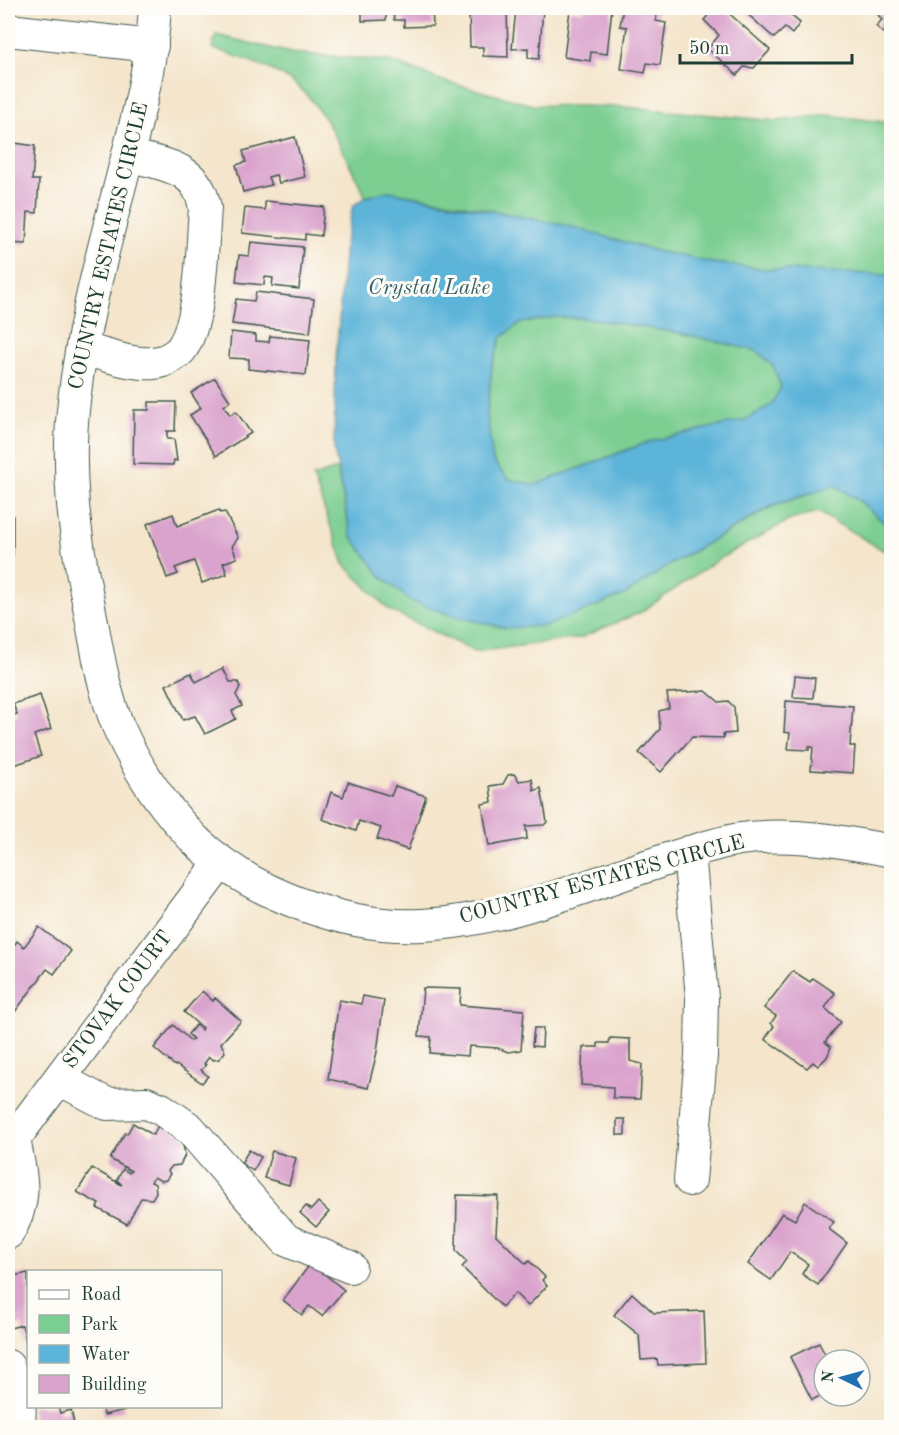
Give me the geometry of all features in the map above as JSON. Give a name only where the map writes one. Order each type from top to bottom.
[{"type":"street","name":"COUNTRY ESTATES CIRCLE","points":[[154,8],[152,46],[140,110],[82,349],[71,434],[71,487],[74,535],[104,680],[117,722],[137,764],[194,839],[221,862],[298,904],[380,924],[422,926],[465,920],[510,909],[689,852],[738,840],[781,836],[821,838],[891,851]]},
{"type":"street","points":[[8,30],[152,46]]},
{"type":"street","points":[[82,349],[132,361],[148,363],[163,361],[181,351],[194,319],[206,208],[203,192],[195,180],[181,171],[128,155]]},
{"type":"street","points":[[689,852],[702,998],[701,1056],[690,1180]]},
{"type":"street","name":"STOVAK COURT","points":[[8,1233],[22,1202],[23,1188],[14,1139],[221,862]]},
{"type":"street","points":[[59,1078],[107,1104],[146,1103],[161,1109],[190,1129],[286,1239],[350,1267]]},
{"type":"street","points":[[8,1366],[18,1397],[20,1420],[17,1428]]},
{"type":"green space","points":[[216,35],[292,53],[390,61],[443,81],[533,105],[626,107],[777,121],[828,115],[891,123],[891,275],[765,269],[713,263],[656,251],[568,226],[446,201],[388,191],[366,197],[333,133],[313,102],[301,89],[270,70],[212,48]]},
{"type":"green space","points":[[556,317],[595,319],[685,334],[757,351],[773,366],[781,387],[771,405],[745,420],[648,442],[535,485],[508,479],[493,461],[487,414],[492,366],[501,338],[520,323]]},
{"type":"green space","points":[[337,469],[351,536],[382,577],[411,601],[454,616],[545,626],[626,594],[669,565],[772,507],[835,485],[861,502],[891,529],[891,555],[818,512],[790,520],[719,559],[641,612],[580,638],[475,652],[389,610],[344,564],[313,477]]},
{"type":"water","name":"Crystal Lake","points":[[388,191],[568,226],[656,251],[713,263],[765,269],[891,275],[891,529],[861,502],[835,485],[772,506],[669,565],[626,594],[545,626],[505,628],[454,616],[411,601],[382,577],[351,536],[334,449],[336,359],[345,243],[353,206],[366,197]],"holes":[[[556,317],[594,319],[685,334],[757,351],[773,366],[781,387],[771,405],[745,420],[648,442],[535,485],[508,479],[493,461],[487,414],[492,366],[501,338],[520,323]]]},
{"type":"building","points":[[347,8],[386,8],[386,20],[362,21],[362,11],[347,12]]},
{"type":"building","points":[[393,8],[432,8],[433,26],[404,27],[404,20],[394,20]]},
{"type":"building","points":[[469,8],[507,8],[508,57],[483,56],[483,47],[470,47]]},
{"type":"building","points":[[516,8],[543,10],[539,59],[528,58],[528,48],[512,49]]},
{"type":"building","points":[[583,8],[612,8],[607,54],[591,52],[590,61],[564,57],[570,10],[583,11]]},
{"type":"building","points":[[623,8],[658,8],[656,21],[666,23],[660,65],[647,63],[645,73],[621,69],[627,27],[620,26]]},
{"type":"building","points":[[715,8],[723,8],[770,50],[754,68],[744,67],[737,75],[708,49],[719,35],[704,20]]},
{"type":"building","points":[[741,8],[782,8],[800,23],[792,34],[785,28],[774,38]]},
{"type":"building","points":[[873,8],[892,8],[892,31],[889,28],[883,33],[876,26],[882,20]]},
{"type":"building","points":[[295,137],[305,177],[279,183],[276,175],[268,177],[271,185],[243,192],[236,165],[246,162],[243,151]]},
{"type":"building","points":[[8,142],[35,146],[32,180],[39,180],[37,213],[28,212],[26,244],[8,243]]},
{"type":"building","points":[[265,201],[324,207],[321,236],[305,234],[305,240],[242,233],[245,208],[265,210]]},
{"type":"building","points":[[251,242],[303,247],[299,289],[272,286],[273,278],[265,277],[264,285],[236,282],[239,255],[249,256]]},
{"type":"building","points":[[256,292],[314,299],[310,333],[232,324],[236,299],[254,301]]},
{"type":"building","points":[[8,312],[12,313],[9,337],[8,337]]},
{"type":"building","points":[[231,332],[256,335],[256,341],[269,342],[270,336],[310,340],[306,375],[248,369],[249,359],[229,358]]},
{"type":"building","points":[[215,378],[230,401],[224,406],[230,415],[236,411],[251,433],[216,456],[190,415],[201,408],[191,393]]},
{"type":"building","points":[[149,402],[176,402],[175,431],[167,431],[167,439],[174,439],[177,461],[174,460],[173,465],[133,464],[134,410],[149,410]]},
{"type":"building","points":[[219,510],[220,513],[225,512],[238,538],[232,546],[237,558],[223,563],[227,574],[202,583],[194,561],[175,568],[178,574],[167,578],[147,524],[173,514],[177,526]]},
{"type":"building","points":[[8,516],[13,516],[13,555],[8,555]]},
{"type":"building","points":[[223,668],[230,682],[238,682],[240,687],[236,695],[242,706],[232,711],[236,719],[205,734],[195,716],[183,720],[166,685],[191,673],[196,682]]},
{"type":"building","points":[[795,676],[815,678],[813,698],[793,697]]},
{"type":"building","points":[[706,691],[719,702],[728,701],[734,707],[736,733],[723,734],[724,738],[692,737],[661,772],[639,753],[660,729],[659,711],[669,708],[667,693]]},
{"type":"building","points":[[40,695],[51,729],[34,735],[41,756],[8,767],[8,717],[17,714],[13,704]]},
{"type":"building","points":[[786,701],[853,706],[850,746],[855,746],[853,773],[811,770],[813,747],[809,747],[809,750],[788,749],[790,733],[784,732]]},
{"type":"building","points":[[514,774],[519,781],[532,779],[534,791],[541,788],[547,822],[544,825],[526,826],[527,839],[489,846],[482,804],[492,802],[490,786],[503,784],[508,775]]},
{"type":"building","points":[[348,782],[391,796],[395,786],[426,796],[408,850],[377,839],[381,828],[359,821],[356,831],[322,819],[331,792],[343,797]]},
{"type":"building","points":[[39,927],[71,951],[54,974],[47,969],[11,1017],[8,1014],[8,954],[17,941],[24,947]]},
{"type":"building","points":[[793,971],[810,982],[813,978],[835,993],[825,1008],[841,1022],[825,1042],[831,1047],[827,1057],[818,1066],[813,1062],[807,1068],[765,1039],[774,1026],[771,1023],[776,1016],[764,1008]]},
{"type":"building","points":[[423,988],[461,989],[460,1005],[524,1010],[521,1050],[508,1052],[498,1048],[469,1046],[468,1056],[430,1053],[431,1037],[419,1036]]},
{"type":"building","points":[[202,991],[213,1001],[215,998],[241,1021],[221,1043],[225,1052],[219,1059],[213,1060],[209,1057],[204,1064],[206,1065],[201,1070],[208,1076],[202,1083],[175,1066],[154,1048],[173,1025],[191,1041],[193,1039],[188,1034],[196,1025],[201,1030],[202,1028],[184,1012]]},
{"type":"building","points":[[363,996],[384,1000],[377,1052],[368,1088],[328,1079],[339,1000],[361,1004]]},
{"type":"building","points":[[534,1028],[543,1028],[542,1047],[532,1046]]},
{"type":"building","points":[[610,1038],[630,1039],[630,1061],[642,1064],[640,1099],[613,1098],[613,1087],[581,1085],[583,1047],[598,1047],[598,1043],[609,1043]]},
{"type":"building","points":[[617,1119],[625,1119],[625,1135],[617,1135]]},
{"type":"building","points":[[160,1122],[187,1138],[183,1145],[185,1155],[180,1165],[172,1166],[168,1171],[170,1174],[166,1180],[161,1181],[154,1177],[151,1182],[155,1184],[156,1192],[152,1199],[141,1198],[127,1224],[97,1208],[99,1204],[77,1192],[92,1168],[122,1185],[117,1180],[123,1169],[129,1173],[131,1171],[110,1159],[125,1133],[127,1134],[133,1123],[153,1135]]},
{"type":"building","points":[[249,1150],[261,1157],[253,1171],[241,1163]]},
{"type":"building","points":[[272,1151],[296,1158],[289,1185],[264,1178]]},
{"type":"building","points":[[457,1195],[498,1196],[496,1235],[526,1264],[529,1261],[545,1277],[542,1280],[547,1286],[528,1306],[515,1293],[502,1307],[462,1267],[467,1262],[456,1251]]},
{"type":"building","points":[[318,1202],[329,1212],[316,1227],[300,1213],[306,1206],[311,1210]]},
{"type":"building","points":[[805,1202],[834,1222],[829,1229],[847,1243],[818,1285],[802,1274],[808,1264],[790,1252],[771,1280],[748,1264],[782,1213],[795,1220]]},
{"type":"building","points":[[311,1263],[344,1290],[322,1316],[309,1306],[302,1315],[283,1300]]},
{"type":"building","points":[[27,1273],[27,1345],[22,1325],[10,1328],[8,1277]]},
{"type":"building","points":[[632,1293],[654,1313],[704,1311],[706,1363],[658,1365],[657,1359],[641,1360],[639,1335],[614,1315]]},
{"type":"building","points":[[819,1343],[822,1348],[812,1348],[812,1400],[790,1357]]},
{"type":"building","points":[[32,1408],[59,1408],[60,1413],[71,1410],[75,1428],[34,1428]]},
{"type":"building","points":[[102,1408],[124,1408],[125,1410],[104,1415]]}]
